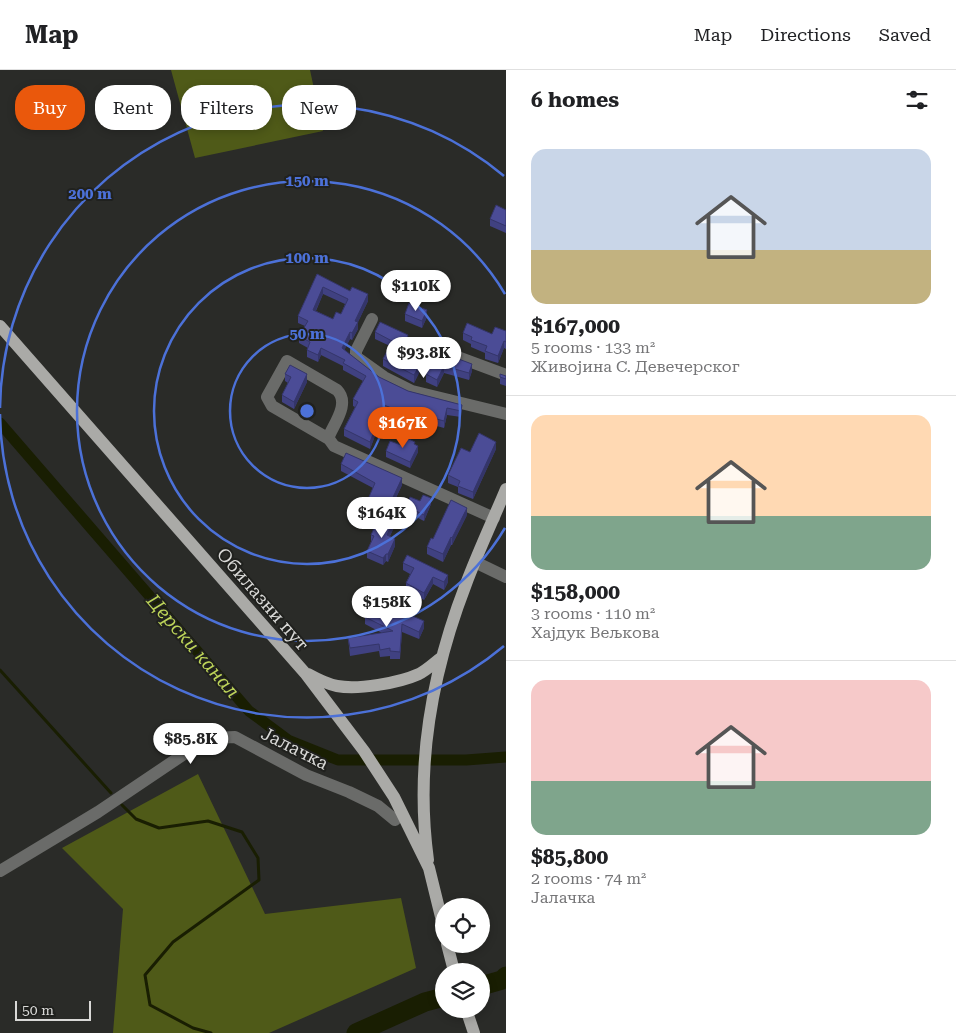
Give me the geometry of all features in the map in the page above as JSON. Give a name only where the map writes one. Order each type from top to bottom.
[{"type":"main road","name":"Обилазни пут","points":[[0,326],[328,701],[376,768],[397,814],[429,868],[436,898]]},
{"type":"main road","points":[[429,868],[424,833],[422,797],[424,757],[430,709],[441,658],[460,599],[506,489]]},
{"type":"main road","points":[[305,673],[318,680],[337,686],[369,686],[418,674],[441,658]]},
{"type":"main road","points":[[469,1018],[474,1033]]},
{"type":"street","points":[[372,319],[356,350],[356,357],[384,377],[412,391],[506,414]]},
{"type":"street","points":[[431,347],[506,375]]},
{"type":"street","points":[[329,439],[342,407],[342,397],[336,390],[287,360],[267,397],[272,406],[329,439],[338,449],[494,518]]},
{"type":"street","points":[[474,562],[506,577]]},
{"type":"street","name":"Јалачка","points":[[0,871],[98,812],[196,746],[214,738],[234,737],[306,775],[397,814]]},
{"type":"green space","points":[[171,70],[310,70],[313,85],[282,85],[282,130],[323,131],[195,158],[187,130],[272,130],[272,85],[181,85],[181,107]]},
{"type":"green space","points":[[198,774],[265,914],[401,898],[416,968],[269,1033],[113,1033],[123,909],[62,848]]},
{"type":"building","points":[[496,205],[506,210],[506,226],[490,219]]},
{"type":"building","points":[[317,274],[350,291],[352,287],[368,294],[355,321],[358,322],[352,333],[350,332],[342,348],[379,377],[408,391],[462,405],[461,411],[447,408],[444,421],[433,418],[434,415],[420,409],[414,426],[404,422],[407,414],[384,405],[370,442],[344,429],[358,402],[353,399],[366,376],[343,363],[345,360],[321,348],[318,355],[307,350],[310,342],[299,336],[308,321],[298,316]],"holes":[[[323,287],[348,299],[341,314],[336,312],[333,319],[313,310]]]},
{"type":"building","points":[[409,303],[427,310],[422,321],[405,314]]},
{"type":"building","points":[[380,322],[408,335],[400,355],[419,366],[414,375],[383,359],[392,341],[375,332]]},
{"type":"building","points":[[467,323],[492,334],[495,327],[506,331],[506,342],[504,341],[498,356],[485,351],[487,346],[471,340],[472,337],[463,333]]},
{"type":"building","points":[[437,351],[472,364],[469,373],[444,366],[437,380],[426,374]]},
{"type":"building","points":[[290,365],[307,374],[294,402],[282,395],[291,377],[285,374]]},
{"type":"building","points":[[500,374],[506,376],[506,379],[500,377]]},
{"type":"building","points":[[479,433],[496,442],[473,492],[458,486],[460,481],[448,475],[461,448],[470,452]]},
{"type":"building","points":[[405,437],[415,442],[414,444],[418,446],[410,462],[386,451],[390,441],[401,445]]},
{"type":"building","points":[[346,453],[402,478],[387,510],[379,505],[380,502],[369,497],[375,483],[341,464]]},
{"type":"building","points":[[423,495],[431,498],[424,515],[414,510],[409,521],[402,518],[410,497],[420,501]]},
{"type":"building","points":[[451,500],[467,508],[443,554],[427,547],[431,538],[433,539]]},
{"type":"building","points":[[389,513],[396,516],[387,535],[395,539],[388,554],[383,558],[367,551],[374,536],[371,535],[374,528],[380,530]]},
{"type":"building","points":[[407,555],[448,575],[444,582],[433,577],[424,593],[406,583],[414,568],[403,563]]},
{"type":"building","points":[[373,600],[424,621],[419,632],[402,624],[400,652],[390,651],[390,648],[380,650],[379,644],[350,648],[348,638],[393,631],[365,617]]},
{"type":"waterway","name":"Церски канал","points":[[0,423],[249,711],[288,740],[338,760],[466,760],[506,757]]},
{"type":"waterway","points":[[0,670],[111,793]]},
{"type":"waterway","points":[[122,805],[136,819],[159,828],[208,821],[242,832],[258,858],[259,880],[173,942],[145,975],[150,1005],[193,1028],[211,1033]]},
{"type":"waterway","points":[[490,983],[502,980],[506,976]]},
{"type":"waterway","points":[[356,1033],[435,999]]}]
